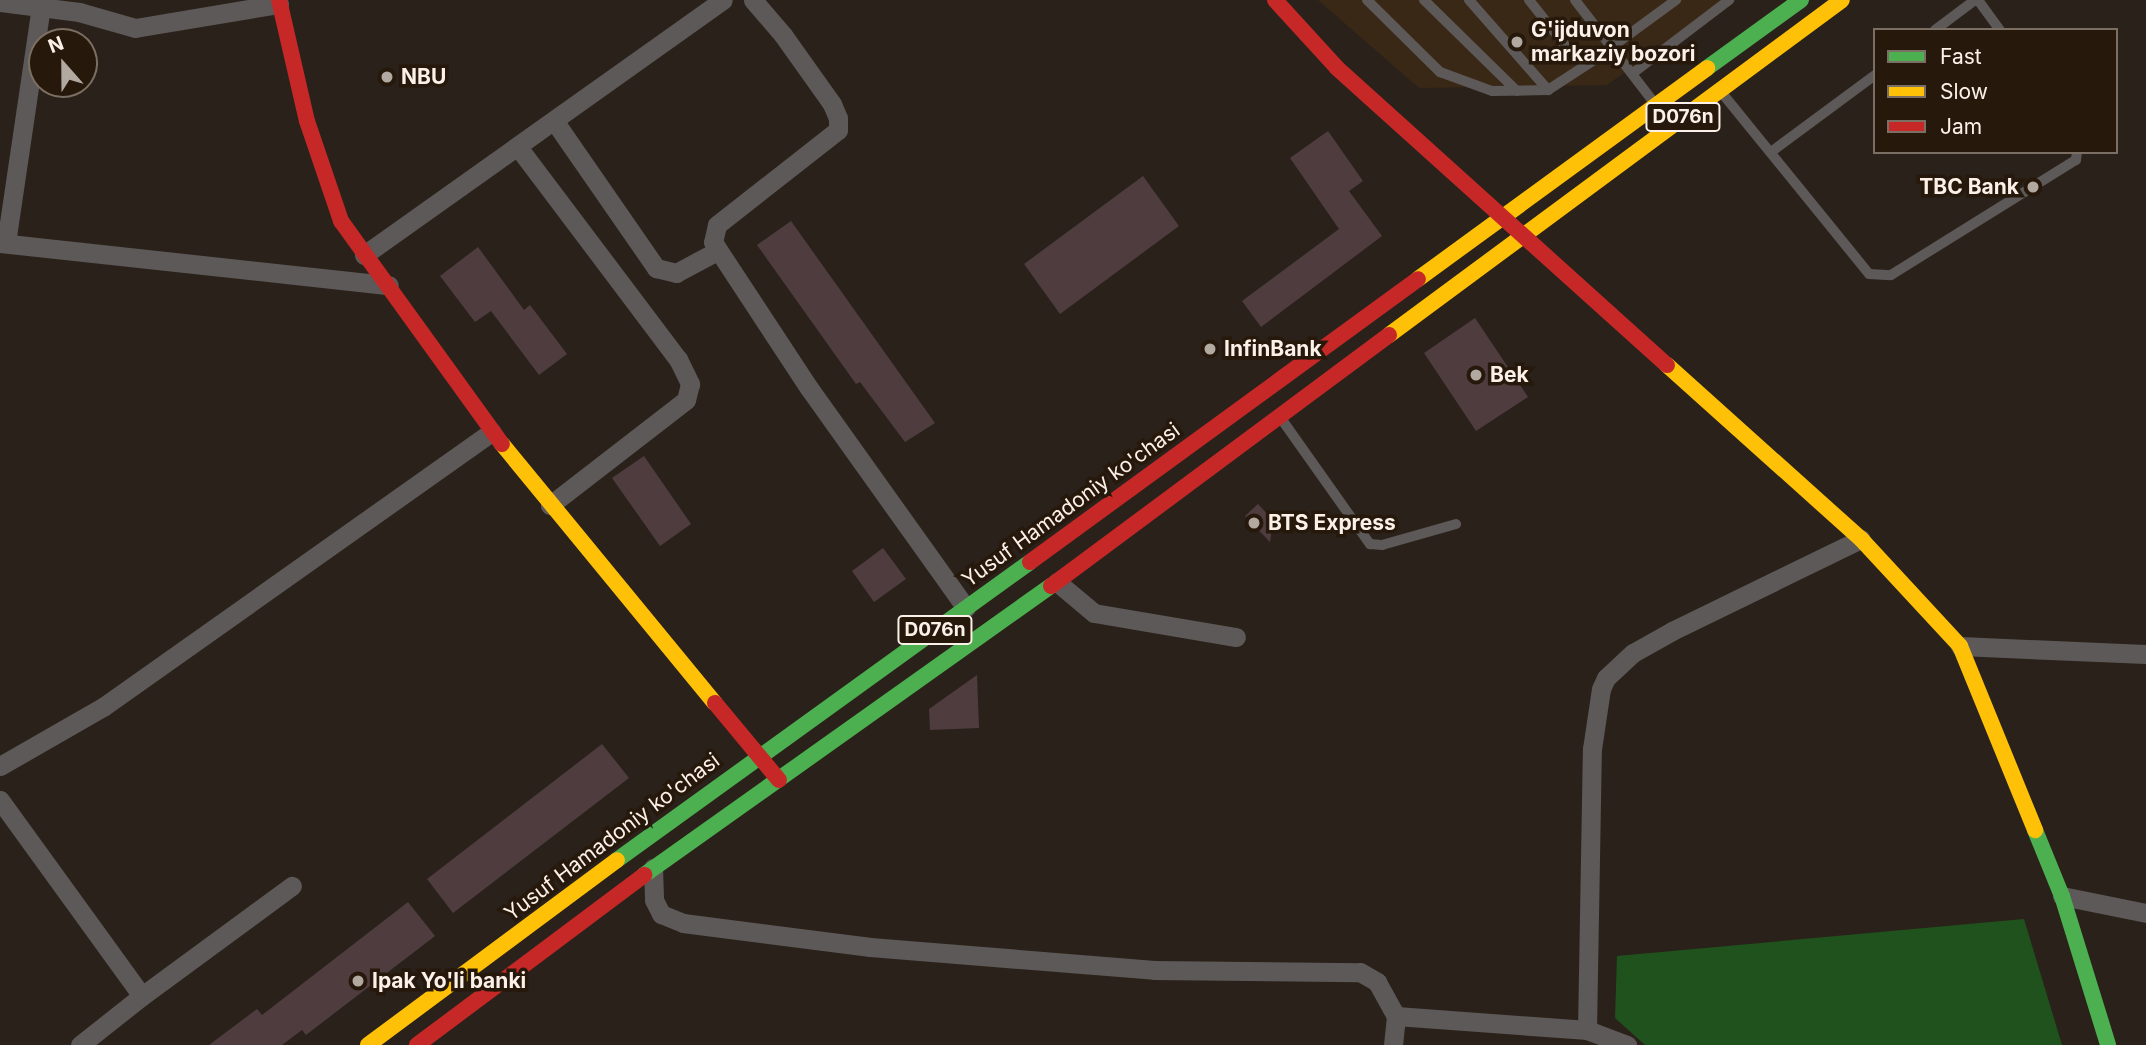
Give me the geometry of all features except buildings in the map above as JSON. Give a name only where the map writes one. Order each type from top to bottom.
[{"type":"main road","points":[[1275,0],[1337,68],[1861,539],[1960,646],[2062,896],[2108,1045]]},
{"type":"main road","name":"Yusuf Hamadoniy ko'chasi","points":[[368,1045],[758,755],[966,608],[1502,215],[1801,0]]},
{"type":"main road","name":"D076n","points":[[417,1045],[653,868],[1057,582],[1278,414],[1526,236],[1842,0]]},
{"type":"main road","points":[[279,2],[307,121],[341,221],[492,432],[779,780]]},
{"type":"street","points":[[365,255],[723,0]]},
{"type":"street","points":[[753,0],[832,104],[838,118],[838,130],[717,225],[712,237],[717,251],[809,388],[966,608]]},
{"type":"street","points":[[0,2],[87,14],[135,28],[279,2]]},
{"type":"street","points":[[41,7],[3,243],[389,285]]},
{"type":"street","points":[[555,122],[656,268],[676,273],[717,251]]},
{"type":"street","points":[[518,148],[678,359],[690,384],[686,401],[550,505]]},
{"type":"street","points":[[0,766],[103,707],[492,432]]},
{"type":"street","points":[[1587,1030],[1592,750],[1601,689],[1606,678],[1633,653],[1672,631],[1861,539]]},
{"type":"street","points":[[1057,582],[1094,613],[1236,637]]},
{"type":"street","points":[[1960,646],[2146,654]]},
{"type":"street","points":[[0,800],[142,996]]},
{"type":"street","points":[[653,868],[654,900],[661,914],[683,923],[870,947],[1154,970],[1360,972],[1377,982],[1396,1016],[1393,1045]]},
{"type":"street","points":[[80,1045],[292,886]]},
{"type":"street","points":[[2062,896],[2146,913]]},
{"type":"street","points":[[1396,1016],[1587,1030],[1627,1045]]},
{"type":"lane","points":[[1367,0],[1440,72],[1492,91],[1548,90],[1612,48],[1676,0]]},
{"type":"lane","points":[[1424,0],[1517,90]]},
{"type":"lane","points":[[1469,0],[1548,90]]},
{"type":"lane","points":[[1529,0],[1575,58],[1594,60]]},
{"type":"lane","points":[[1575,0],[1655,105]]},
{"type":"lane","points":[[1633,73],[1729,0]]},
{"type":"lane","points":[[1938,28],[1977,0],[1998,28]]},
{"type":"lane","points":[[1771,152],[1873,76]]},
{"type":"lane","points":[[1719,90],[1869,274],[1891,275],[2076,160],[2077,154]]},
{"type":"lane","points":[[1278,414],[1370,544],[1382,545],[1456,524]]},
{"type":"shaded area","name":"G'ijduvon markaziy bozori","points":[[1318,0],[1726,0],[1607,85],[1419,88]]},
{"type":"green space","points":[[2024,919],[2062,1045],[1645,1045],[1615,1018],[1617,956]]},
{"type":"traffic: fast","points":[[1707,68],[1801,0]]},
{"type":"traffic: fast","points":[[617,860],[1030,562]]},
{"type":"traffic: fast","points":[[644,875],[1051,586]]},
{"type":"traffic: fast","points":[[2035,830],[2062,896],[2108,1045]]},
{"type":"traffic: slow","points":[[1389,335],[1842,0]]},
{"type":"traffic: slow","points":[[1418,279],[1707,68]]},
{"type":"traffic: slow","points":[[1667,365],[1861,539],[1960,646],[2035,830]]},
{"type":"traffic: slow","points":[[502,444],[715,703]]},
{"type":"traffic: slow","points":[[368,1045],[617,860]]},
{"type":"traffic: jam","points":[[279,0],[307,121],[341,221],[502,444]]},
{"type":"traffic: jam","points":[[1275,0],[1337,68],[1667,365]]},
{"type":"traffic: jam","points":[[1030,562],[1418,279]]},
{"type":"traffic: jam","points":[[1051,586],[1389,335]]},
{"type":"traffic: jam","points":[[715,703],[779,780]]},
{"type":"traffic: jam","points":[[417,1045],[644,875]]},
{"type":"place","name":"G'ijduvon markaziy bozori","points":[[1517,42]]},
{"type":"place","name":"NBU","points":[[387,77]]},
{"type":"place","name":"TBC Bank","points":[[2033,187]]},
{"type":"place","name":"InfinBank","points":[[1210,349]]},
{"type":"place","name":"Bek","points":[[1476,375]]},
{"type":"place","name":"BTS Express","points":[[1254,523]]},
{"type":"place","name":"Ipak Yo'li banki","points":[[358,981]]}]
